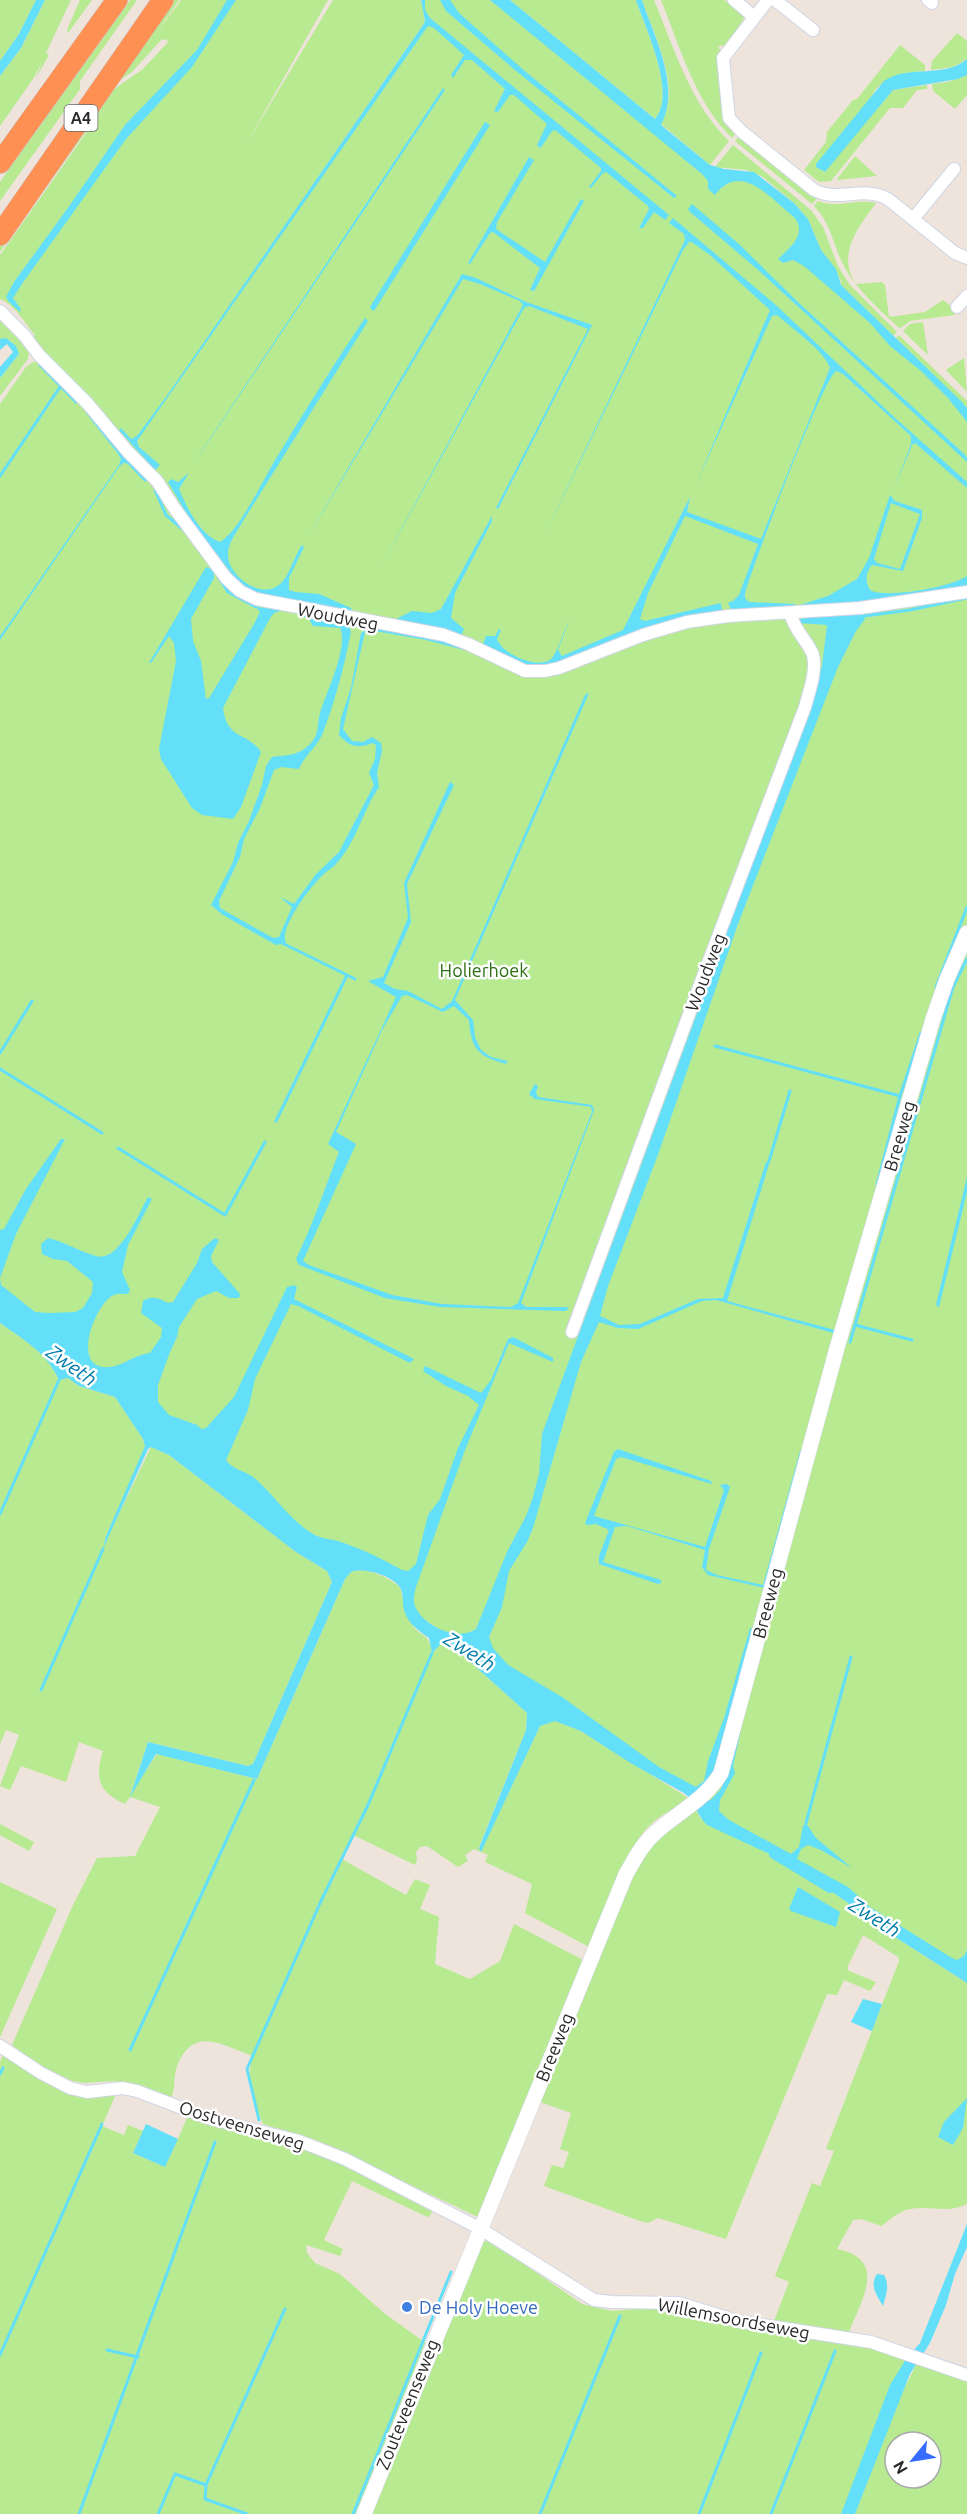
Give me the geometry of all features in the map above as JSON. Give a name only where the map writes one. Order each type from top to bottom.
[{"type":"highway","name":"A4","points":[[0,163],[117,0]]},
{"type":"highway","name":"A4","points":[[0,214],[150,0]]},
{"type":"highway","name":"A4","points":[[0,235],[163,0]]},
{"type":"street","points":[[734,0],[754,17]]},
{"type":"street","points":[[768,0],[723,58],[729,118],[741,131],[814,190],[827,195],[878,193],[955,253],[967,258]]},
{"type":"street","points":[[775,0],[813,30]]},
{"type":"street","points":[[913,219],[954,169]]},
{"type":"street","points":[[957,308],[967,296]]},
{"type":"street","name":"Woudweg","points":[[0,311],[157,481],[226,578],[240,591],[256,599],[444,636],[468,644],[525,671],[545,671],[565,667],[643,635],[679,624],[715,618],[908,603],[967,592]]},
{"type":"street","name":"Woudweg","points":[[572,1332],[689,1012],[805,707],[813,673],[813,657],[795,629],[790,613]]},
{"type":"street","name":"Breeweg","points":[[479,2228],[626,1874],[642,1846],[656,1832],[706,1793],[721,1773],[837,1348],[933,1019],[967,933]]},
{"type":"street","name":"Oostveenseweg","points":[[0,2046],[41,2073],[70,2088],[87,2092],[123,2088],[137,2091],[208,2118],[309,2144],[345,2159],[479,2228]]},
{"type":"street","name":"Willemsoordseweg","points":[[479,2228],[594,2300],[679,2303],[737,2321],[852,2339],[967,2374]]},
{"type":"street","name":"Zouteveenseweg","points":[[364,2514],[479,2228]]},
{"type":"green space","points":[[0,0],[36,0],[19,34],[0,61]]},
{"type":"green space","points":[[45,0],[71,0],[46,53],[49,55],[35,80],[43,61],[0,126],[0,76],[21,48]]},
{"type":"green space","points":[[80,0],[92,0],[68,33],[67,30]]},
{"type":"green space","points":[[130,0],[137,0],[80,81],[80,89],[0,201],[0,182]]},
{"type":"green space","name":"Holierhoek","points":[[173,0],[179,0],[156,34],[181,0],[328,0],[245,146],[333,0],[421,0],[425,22],[175,385],[427,23],[423,0],[498,0],[712,174],[754,176],[801,217],[836,285],[967,416],[967,1970],[714,1818],[690,1791],[414,1613],[409,1581],[317,1544],[0,1301],[0,404],[26,367],[33,362],[40,362],[47,358],[32,337],[35,335],[15,309],[0,299],[0,255],[94,122],[111,103],[93,122],[0,252],[0,246],[110,92],[143,69],[169,41],[162,39],[132,72],[119,81]]},
{"type":"green space","points":[[510,0],[636,0],[658,61],[661,78],[663,93],[661,107],[655,119]]},
{"type":"green space","points":[[642,0],[654,0],[676,56],[694,93],[704,111],[729,141],[710,165],[661,124],[667,109],[668,78]]},
{"type":"green space","points":[[661,0],[724,0],[745,16],[726,48],[721,45],[718,48],[723,51],[737,132],[732,138],[719,124],[698,91]]},
{"type":"green space","points":[[957,33],[967,41],[967,59],[953,67],[931,70],[932,61]]},
{"type":"green space","points":[[900,45],[925,65],[925,71],[893,77],[876,89],[823,172],[893,90],[927,85],[927,89],[917,90],[903,108],[890,108],[831,181],[819,182],[804,170],[826,142],[827,132]]},
{"type":"green space","points":[[967,75],[967,95],[955,109],[933,91],[932,84],[948,82]]},
{"type":"green space","points":[[741,134],[818,197],[812,204],[735,141]]},
{"type":"green space","points":[[733,145],[812,211],[823,227],[838,266],[850,285],[897,332],[893,336],[841,285],[841,281],[821,250],[808,219],[794,203],[763,177],[747,170],[715,167]]},
{"type":"green space","points":[[855,156],[877,176],[837,180],[837,179]]},
{"type":"green space","points":[[818,201],[832,204],[876,203],[856,232],[849,252],[850,273],[856,284],[841,260],[829,228],[814,206]]},
{"type":"green space","points":[[882,282],[885,285],[889,317],[925,312],[943,300],[957,311],[954,315],[910,321],[901,328],[898,327],[856,284]]},
{"type":"green space","points":[[0,318],[29,352],[28,359],[0,396],[0,378],[19,354],[11,341],[0,339]]},
{"type":"green space","points":[[923,322],[928,355],[903,331],[910,324]]},
{"type":"green space","points":[[899,335],[967,401],[967,408],[896,338]]},
{"type":"green space","points":[[964,358],[967,392],[946,370]]},
{"type":"green space","points":[[0,1323],[41,1354],[59,1380],[68,1378],[79,1386],[115,1397],[143,1439],[146,1446],[104,1545],[151,1447],[169,1455],[296,1552],[327,1571],[332,1582],[253,1764],[248,1766],[148,1742],[131,1793],[157,1754],[257,1779],[345,1579],[350,1572],[363,1570],[383,1576],[400,1587],[408,1619],[426,1637],[433,1652],[442,1643],[455,1648],[527,1713],[526,1730],[479,1847],[481,1851],[540,1726],[555,1720],[581,1731],[690,1799],[658,1819],[640,1837],[616,1884],[591,1948],[525,1913],[532,1884],[485,1862],[488,1855],[474,1849],[465,1855],[468,1861],[458,1867],[427,1846],[420,1847],[416,1852],[415,1865],[353,1835],[340,1858],[406,1895],[415,1879],[430,1885],[420,1909],[439,1917],[435,1964],[470,1979],[500,1961],[514,1924],[585,1961],[480,2218],[316,2140],[263,2124],[250,2082],[250,2065],[253,2056],[231,2047],[210,2042],[192,2045],[184,2053],[177,2066],[171,2098],[114,2081],[84,2083],[73,2081],[42,2067],[12,2045],[73,1905],[97,1858],[135,1856],[160,1807],[130,1797],[125,1804],[109,1795],[99,1777],[103,1751],[79,1742],[66,1782],[21,1766],[10,1790],[0,1786],[19,1735],[6,1730],[0,1744]]},
{"type":"green space","points":[[696,1810],[701,1819],[791,1864],[854,1907],[856,1912],[967,1983],[967,2204],[946,2209],[906,2210],[881,2226],[861,2219],[853,2220],[837,2249],[853,2254],[862,2262],[867,2271],[867,2282],[860,2307],[849,2332],[774,2321],[789,2282],[775,2276],[812,2183],[820,2186],[834,2151],[826,2149],[899,1961],[898,1957],[863,1935],[847,1968],[849,1971],[876,1982],[870,1991],[844,1980],[837,1995],[827,1994],[726,2239],[658,2218],[648,2223],[640,2221],[544,2186],[552,2165],[563,2168],[569,2152],[560,2149],[571,2113],[540,2102],[641,1855],[650,1841]]},
{"type":"green space","points":[[0,1824],[34,1842],[29,1851],[0,1835]]},
{"type":"green space","points":[[0,1882],[57,1909],[0,2037]]},
{"type":"green space","points":[[3,2054],[32,2073],[116,2094],[102,2126],[124,2135],[128,2125],[143,2131],[133,2153],[165,2167],[188,2116],[304,2147],[434,2209],[429,2217],[423,2215],[352,2181],[324,2240],[343,2249],[340,2256],[306,2245],[307,2253],[315,2263],[340,2274],[384,2313],[427,2344],[359,2514],[0,2514],[0,2063]]},
{"type":"green space","points":[[484,2241],[492,2242],[582,2304],[612,2311],[657,2307],[676,2308],[761,2331],[846,2341],[906,2359],[841,2514],[372,2514],[478,2249]]},
{"type":"green space","points":[[917,2363],[967,2379],[967,2514],[855,2514],[883,2441],[883,2490],[943,2490],[943,2430],[887,2430]]},
{"type":"water","points":[[36,0],[45,0],[21,48],[0,76],[0,61],[19,34]]},
{"type":"water","points":[[227,0],[236,0],[192,67],[126,139],[24,281],[13,298],[21,309],[20,312],[6,297],[14,282],[125,125],[197,50]]},
{"type":"water","points":[[421,0],[425,0],[425,10],[430,18],[669,215],[665,220],[654,212],[643,228],[639,228],[649,209],[648,206],[606,172],[591,188],[589,187],[601,168],[555,130],[540,148],[537,145],[547,124],[514,95],[510,95],[498,112],[494,111],[505,89],[472,60],[465,60],[453,78],[451,75],[464,55],[434,28],[428,26],[137,441],[139,447],[160,465],[155,470],[119,430],[121,428],[131,439],[137,436],[166,397],[423,25],[425,21]]},
{"type":"water","points":[[440,0],[450,0],[459,13],[526,72],[677,196],[674,198],[516,71],[446,11]]},
{"type":"water","points":[[490,0],[510,0],[655,119],[661,108],[663,94],[658,61],[636,0],[642,0],[659,46],[667,79],[666,110],[661,125],[710,165],[754,172],[794,203],[808,219],[821,250],[836,269],[841,285],[961,401],[967,408],[967,422],[948,398],[921,371],[890,346],[870,323],[804,266],[793,260],[783,263],[778,259],[792,246],[798,236],[798,224],[795,218],[766,193],[745,182],[735,181],[725,185],[715,195],[708,189],[708,181],[702,174]]},
{"type":"water","points":[[967,59],[967,75],[958,79],[893,90],[825,172],[816,167],[816,164],[884,81],[904,73],[948,68]]},
{"type":"water","points":[[443,88],[445,90],[194,463],[203,449]]},
{"type":"water","points":[[485,122],[490,125],[374,311],[372,310],[370,307]]},
{"type":"water","points":[[529,157],[534,160],[497,222],[496,229],[545,262],[581,199],[584,201],[534,291],[530,290],[540,268],[493,232],[490,233],[470,264],[468,263]]},
{"type":"water","points":[[692,204],[740,245],[799,303],[961,451],[967,457],[967,462],[757,269],[690,212],[688,209]]},
{"type":"water","points":[[673,218],[777,306],[894,417],[967,482],[967,488],[915,443],[912,445],[894,489],[911,444],[911,436],[843,374],[836,371],[828,382],[803,438],[745,593],[745,598],[749,602],[795,604],[795,607],[732,611],[728,603],[739,595],[758,544],[685,516],[648,593],[640,619],[645,621],[721,603],[722,613],[675,619],[599,649],[546,666],[525,666],[483,644],[486,636],[495,636],[499,629],[501,630],[497,639],[505,650],[512,655],[537,663],[553,657],[569,621],[558,650],[562,656],[623,630],[690,497],[687,512],[761,539],[830,368],[827,361],[807,340],[777,315],[772,316],[696,484],[770,310],[710,255],[690,241],[683,250],[544,536],[685,240],[684,234],[669,223]]},
{"type":"water","points":[[462,274],[476,278],[526,302],[592,325],[498,509],[496,508],[588,329],[529,306],[524,308],[380,568],[523,305],[520,301],[463,279],[307,538]]},
{"type":"water","points":[[365,318],[368,321],[243,521],[228,551],[229,563],[239,577],[255,587],[271,589],[283,581],[302,545],[304,547],[289,578],[289,590],[319,594],[351,608],[353,613],[258,595],[239,583],[194,526],[168,482],[171,479],[178,482],[189,473],[179,489],[200,527],[220,542],[235,528],[307,408]]},
{"type":"water","points":[[6,338],[16,346],[19,354],[0,378],[0,367],[13,352],[7,344],[0,350],[0,339]]},
{"type":"water","points":[[121,453],[131,464],[123,463],[119,467],[0,640],[0,636],[119,465]]},
{"type":"water","points":[[890,495],[895,501],[922,510],[922,518],[903,571],[872,565],[867,577],[870,590],[890,593],[934,588],[967,576],[967,588],[918,598],[800,607],[800,605],[828,596],[857,579],[869,558]],"holes":[[[891,503],[920,514],[900,569],[877,563],[874,559]]]},
{"type":"water","points":[[492,516],[492,521],[455,593],[451,618],[464,629],[461,636],[397,621],[398,618],[412,611],[432,613],[441,609]]},
{"type":"water","points":[[206,567],[213,570],[214,578],[191,619],[193,641],[201,661],[206,699],[209,698],[254,624],[260,612],[256,607],[283,610],[274,613],[270,618],[223,708],[225,719],[233,731],[256,745],[261,752],[241,807],[233,819],[202,815],[192,808],[161,759],[159,749],[176,661],[174,643],[169,636],[149,663]]},
{"type":"water","points":[[294,613],[342,621],[348,624],[351,632],[339,684],[322,735],[299,769],[281,767],[274,770],[260,808],[244,839],[240,857],[219,901],[220,908],[273,938],[279,937],[292,907],[280,897],[294,904],[316,874],[339,852],[374,785],[369,773],[375,759],[376,745],[372,743],[354,746],[339,735],[341,718],[351,688],[361,633],[369,628],[419,634],[445,640],[464,650],[426,640],[369,630],[365,632],[343,729],[352,741],[363,742],[372,737],[381,743],[382,751],[377,773],[379,787],[343,856],[320,878],[298,906],[287,927],[286,943],[276,945],[223,915],[211,905],[233,862],[238,843],[262,785],[266,766],[272,757],[298,753],[314,740],[320,713],[336,670],[342,646],[340,628],[313,626],[309,619]]},
{"type":"water","points":[[864,614],[865,619],[856,631],[838,667],[738,924],[659,1152],[608,1286],[600,1316],[619,1325],[640,1324],[698,1299],[723,1298],[766,1162],[770,1161],[727,1301],[835,1330],[837,1334],[716,1300],[702,1301],[638,1329],[618,1328],[599,1322],[581,1362],[533,1528],[509,1571],[502,1607],[489,1637],[493,1648],[508,1665],[562,1697],[659,1767],[696,1787],[704,1781],[708,1761],[724,1718],[750,1628],[753,1629],[705,1801],[711,1800],[721,1789],[744,1716],[733,1766],[735,1773],[720,1800],[719,1811],[729,1820],[791,1854],[799,1847],[803,1826],[806,1823],[816,1838],[852,1868],[808,1845],[801,1849],[797,1859],[848,1887],[870,1907],[952,1958],[957,1960],[964,1956],[967,1950],[967,1983],[856,1912],[854,1907],[791,1864],[707,1825],[684,1793],[632,1764],[581,1731],[555,1721],[540,1726],[481,1852],[479,1848],[526,1730],[527,1713],[455,1648],[442,1643],[432,1653],[429,1638],[406,1616],[399,1586],[383,1575],[369,1571],[351,1572],[345,1579],[257,1779],[156,1754],[130,1797],[148,1742],[248,1766],[253,1764],[332,1582],[327,1571],[296,1552],[169,1455],[151,1447],[148,1449],[103,1549],[106,1536],[145,1446],[143,1439],[115,1397],[79,1386],[68,1378],[59,1380],[41,1355],[26,1341],[0,1323],[0,1278],[1,1285],[35,1312],[75,1312],[83,1308],[92,1293],[93,1282],[67,1261],[53,1259],[42,1254],[41,1244],[48,1238],[96,1256],[104,1256],[113,1252],[120,1245],[134,1225],[148,1197],[152,1199],[128,1245],[122,1272],[130,1290],[128,1294],[116,1294],[107,1300],[94,1320],[90,1332],[89,1355],[94,1363],[109,1367],[150,1353],[161,1337],[162,1328],[141,1313],[143,1301],[152,1298],[168,1303],[173,1302],[197,1263],[202,1249],[215,1238],[219,1240],[211,1256],[212,1262],[240,1294],[239,1298],[229,1298],[216,1291],[197,1299],[179,1327],[158,1385],[158,1402],[169,1415],[197,1425],[201,1429],[206,1428],[234,1397],[287,1287],[294,1285],[297,1287],[294,1299],[414,1359],[410,1363],[291,1304],[255,1379],[248,1410],[226,1460],[231,1466],[253,1477],[296,1522],[313,1534],[351,1546],[408,1571],[416,1564],[428,1515],[440,1499],[458,1448],[479,1405],[468,1396],[446,1386],[423,1371],[425,1366],[481,1393],[491,1380],[508,1339],[513,1337],[553,1358],[553,1362],[509,1343],[465,1450],[416,1587],[415,1607],[428,1622],[453,1633],[461,1634],[476,1629],[507,1552],[533,1497],[539,1474],[542,1434],[811,704],[822,666],[827,625],[799,623],[797,620]]},
{"type":"water","points":[[589,693],[455,1000],[473,1020],[475,1037],[481,1050],[491,1057],[507,1061],[507,1064],[489,1058],[478,1050],[474,1045],[469,1020],[454,1006],[443,1012],[407,995],[402,996],[382,1030],[336,1132],[356,1144],[303,1261],[392,1295],[442,1304],[511,1307],[518,1303],[592,1112],[591,1107],[535,1099],[529,1094],[535,1084],[538,1086],[536,1093],[538,1097],[592,1105],[594,1110],[521,1303],[526,1307],[569,1307],[566,1311],[440,1307],[385,1298],[299,1265],[296,1259],[339,1152],[328,1144],[396,997],[368,981],[383,977],[408,918],[404,883],[450,782],[454,785],[407,884],[411,922],[384,983],[395,989],[408,991],[442,1009],[452,1001],[585,695]]},
{"type":"water","points":[[61,1139],[65,1139],[16,1234],[0,1278],[0,1230],[4,1229],[26,1189]]},
{"type":"water","points":[[967,1177],[967,1192],[939,1307],[936,1305]]},
{"type":"water","points":[[805,1448],[765,1588],[708,1575],[702,1567],[705,1550],[627,1526],[615,1527],[603,1562],[661,1580],[661,1583],[658,1584],[599,1564],[599,1556],[609,1530],[596,1524],[587,1525],[585,1523],[614,1452],[618,1449],[711,1481],[712,1484],[621,1457],[616,1459],[594,1516],[705,1547],[724,1490],[720,1485],[727,1484],[730,1487],[709,1549],[706,1570],[717,1575],[763,1585],[800,1451]]},
{"type":"water","points":[[798,1887],[840,1912],[836,1927],[789,1909]]},
{"type":"water","points":[[863,1999],[882,2004],[872,2031],[851,2022]]},
{"type":"water","points":[[967,2098],[963,2128],[953,2145],[938,2137],[944,2122]]},
{"type":"water","points":[[146,2124],[178,2139],[165,2167],[133,2153]]},
{"type":"water","points":[[967,2224],[967,2247],[930,2343],[910,2374],[888,2430],[883,2430],[883,2443],[855,2514],[841,2514],[890,2385],[906,2359],[920,2343]]},
{"type":"water","points":[[877,2274],[884,2275],[887,2283],[883,2306],[874,2286]]},
{"type":"waterway","points":[[40,365],[76,402]]},
{"type":"waterway","points":[[0,476],[60,387]]},
{"type":"waterway","points":[[87,412],[121,455]]},
{"type":"waterway","points":[[128,462],[145,480]]},
{"type":"waterway","points":[[155,490],[166,515],[185,531]]},
{"type":"waterway","points":[[217,575],[228,592],[256,607]]},
{"type":"waterway","points":[[864,616],[910,610],[967,598]]},
{"type":"waterway","points":[[936,987],[967,907]]},
{"type":"waterway","points":[[282,943],[347,975]]},
{"type":"waterway","points":[[855,1325],[953,987],[967,959]]},
{"type":"waterway","points":[[276,1121],[347,975],[355,979]]},
{"type":"waterway","points":[[0,1053],[32,1001]]},
{"type":"waterway","points":[[877,1185],[900,1096],[921,1033]]},
{"type":"waterway","points":[[715,1046],[900,1096]]},
{"type":"waterway","points":[[0,1069],[102,1133]]},
{"type":"waterway","points":[[769,1161],[790,1091]]},
{"type":"waterway","points":[[118,1148],[225,1215],[265,1142]]},
{"type":"waterway","points":[[850,1342],[855,1325],[912,1340]]},
{"type":"waterway","points":[[0,1514],[59,1380]]},
{"type":"waterway","points":[[41,1690],[103,1549]]},
{"type":"waterway","points":[[259,2120],[247,2069],[321,1901],[368,1805],[432,1653]]},
{"type":"waterway","points":[[806,1823],[851,1657]]},
{"type":"waterway","points":[[130,2050],[254,1780]]},
{"type":"waterway","name":"Zweth","points":[[774,1854],[830,1888]]},
{"type":"waterway","points":[[0,2074],[3,2068]]},
{"type":"waterway","points":[[0,2355],[102,2124]]},
{"type":"waterway","points":[[79,2514],[215,2142]]},
{"type":"waterway","points":[[353,2514],[451,2272]]},
{"type":"waterway","points":[[206,2485],[285,2309]]},
{"type":"waterway","points":[[540,2514],[620,2316]]},
{"type":"waterway","points":[[107,2350],[138,2357]]},
{"type":"waterway","points":[[771,2514],[835,2351]]},
{"type":"waterway","points":[[699,2514],[761,2353]]},
{"type":"waterway","points":[[158,2514],[175,2474],[206,2485],[205,2499],[247,2514]]},
{"type":"place","name":"De Holy Hoeve","points":[[407,2307]]}]
